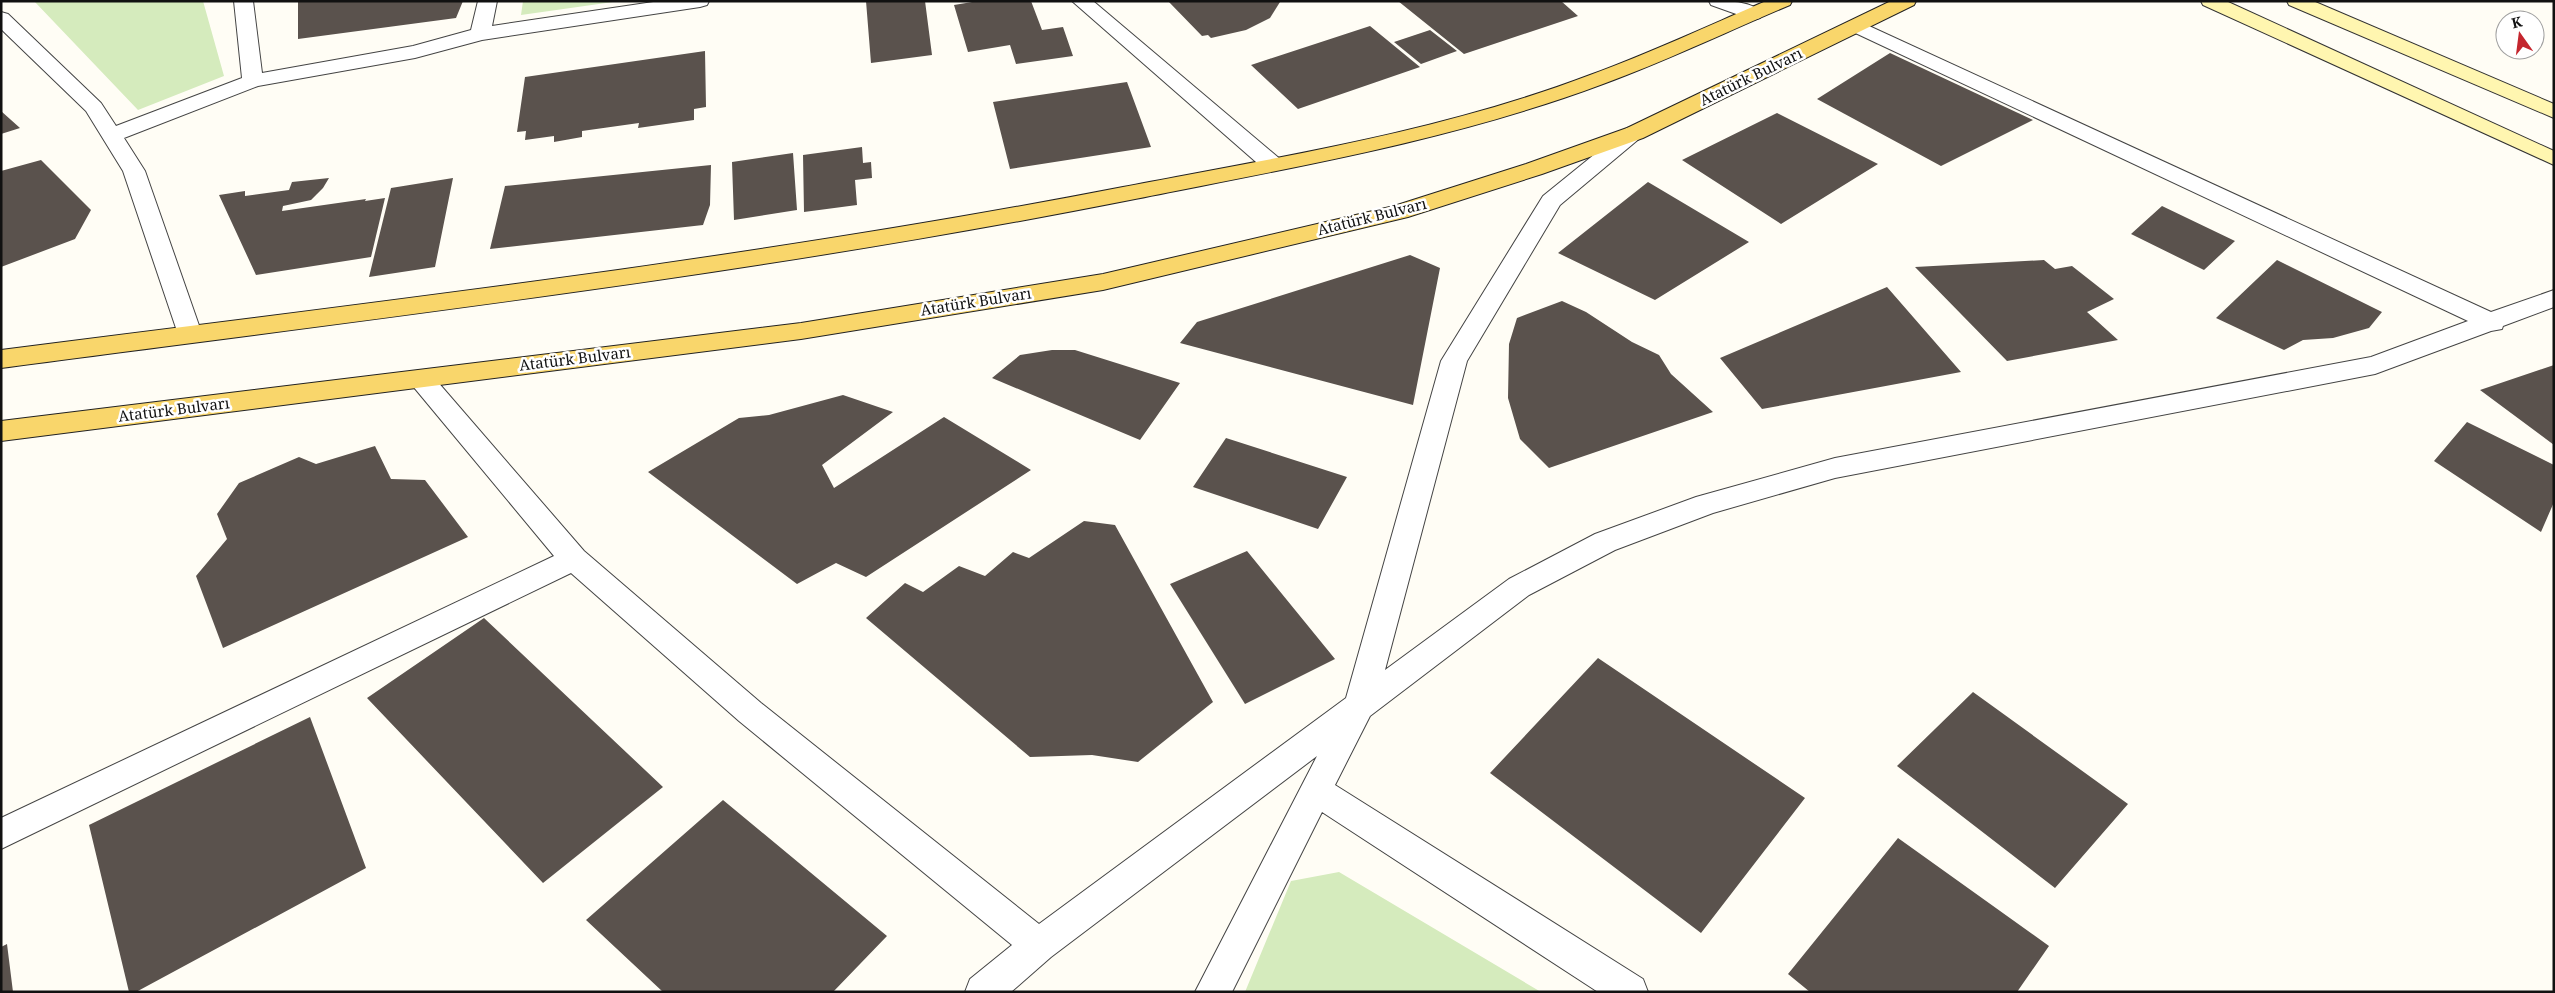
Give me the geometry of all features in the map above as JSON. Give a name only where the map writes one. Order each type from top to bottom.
[{"type":"main road","points":[[1,359],[599,280],[982,222],[1365,147],[1473,120],[1596,80],[1783,1]]},
{"type":"main road","name":"Atatürk Bulvarı","points":[[1,431],[801,331],[1103,282],[1400,212],[1534,169],[1635,133],[1907,1]]},
{"type":"main road","points":[[2210,1],[2554,159]]},
{"type":"main road","points":[[2296,1],[2554,112]]},
{"type":"street","points":[[243,1],[253,81]]},
{"type":"street","points":[[480,34],[488,1]]},
{"type":"street","points":[[112,135],[253,81],[415,52],[480,34],[700,1]]},
{"type":"street","points":[[1081,1],[1272,164]]},
{"type":"street","points":[[1718,1],[1753,14]]},
{"type":"street","points":[[1,18],[94,107],[134,170],[190,334]]},
{"type":"street","points":[[1856,26],[2493,323]]},
{"type":"street","points":[[1213,992],[1360,704],[1454,361],[1551,201],[1635,133]]},
{"type":"street","points":[[983,992],[1039,945],[1519,587],[1605,542],[1706,504],[1835,468],[2375,365],[2493,323],[2554,298]]},
{"type":"street","points":[[421,379],[574,559],[750,712],[1039,945]]},
{"type":"street","points":[[1,834],[574,559]]},
{"type":"street","points":[[1316,790],[1630,992]]},
{"type":"green space","points":[[34,1],[203,1],[224,76],[138,110]]},
{"type":"green space","points":[[523,1],[620,1],[521,15]]},
{"type":"green space","points":[[1339,872],[1541,992],[1245,992],[1291,881]]},
{"type":"building","points":[[298,1],[463,1],[456,18],[298,39]]},
{"type":"building","points":[[866,1],[925,1],[932,55],[871,63]]},
{"type":"building","points":[[978,1],[1031,1],[1042,30],[1063,27],[1073,56],[1016,64],[1010,45],[968,52],[954,5]]},
{"type":"building","points":[[1168,1],[1280,2],[1270,18],[1246,30],[1211,38],[1208,35],[1202,36]]},
{"type":"building","points":[[1398,1],[1561,1],[1578,16],[1464,54]]},
{"type":"building","points":[[1370,26],[1420,67],[1298,109],[1251,65]]},
{"type":"building","points":[[1430,30],[1457,51],[1421,64],[1394,42]]},
{"type":"building","points":[[705,51],[706,107],[694,109],[694,120],[638,128],[639,123],[582,131],[582,137],[554,142],[554,136],[525,140],[526,131],[517,132],[525,77]]},
{"type":"building","points":[[1890,53],[2033,120],[1941,166],[1817,99]]},
{"type":"building","points":[[1127,82],[1151,147],[1010,169],[993,102]]},
{"type":"building","points":[[1,111],[20,128],[1,134]]},
{"type":"building","points":[[1777,113],[1878,164],[1781,224],[1682,160]]},
{"type":"building","points":[[862,147],[863,163],[871,162],[872,178],[855,180],[857,205],[804,212],[803,155]]},
{"type":"building","points":[[793,153],[797,210],[734,220],[732,162]]},
{"type":"building","points":[[41,160],[91,210],[75,239],[1,267],[1,171]]},
{"type":"building","points":[[711,165],[710,205],[703,225],[490,249],[505,186]]},
{"type":"building","points":[[329,178],[323,188],[311,200],[283,206],[282,211],[385,198],[371,257],[256,275],[219,195],[245,191],[245,196],[289,190],[292,182]]},
{"type":"building","points":[[453,178],[435,267],[369,277],[391,188]]},
{"type":"building","points":[[1648,182],[1749,242],[1655,300],[1558,253]]},
{"type":"building","points":[[2162,206],[2235,241],[2204,270],[2131,234]]},
{"type":"building","points":[[1410,255],[1440,268],[1413,405],[1180,343],[1197,322]]},
{"type":"building","points":[[2044,260],[2055,269],[2072,266],[2114,299],[2087,312],[2118,340],[2007,361],[1915,267]]},
{"type":"building","points":[[2277,260],[2382,312],[2369,328],[2333,338],[2303,340],[2284,350],[2216,318]]},
{"type":"building","points":[[1887,287],[1961,372],[1762,409],[1720,358]]},
{"type":"building","points":[[1562,301],[1586,312],[1632,342],[1659,355],[1671,374],[1713,412],[1549,468],[1520,439],[1508,398],[1509,344],[1517,318]]},
{"type":"building","points":[[1052,350],[1075,350],[1180,383],[1140,440],[992,378],[1020,355]]},
{"type":"building","points":[[2554,365],[2554,445],[2480,390]]},
{"type":"building","points":[[843,395],[893,412],[822,465],[834,488],[944,417],[1031,470],[866,577],[836,563],[797,584],[648,472],[739,418],[769,415]]},
{"type":"building","points":[[2467,422],[2554,465],[2554,502],[2541,532],[2434,461]]},
{"type":"building","points":[[1226,438],[1347,477],[1318,529],[1193,487]]},
{"type":"building","points":[[375,446],[391,479],[425,480],[468,537],[223,648],[196,576],[227,539],[217,514],[239,483],[299,457],[316,464]]},
{"type":"building","points":[[1084,521],[1115,525],[1213,702],[1138,762],[1092,755],[1030,757],[866,618],[905,583],[923,592],[959,566],[985,576],[1013,552],[1029,558]]},
{"type":"building","points":[[1247,551],[1335,659],[1245,704],[1170,584]]},
{"type":"building","points":[[484,618],[663,787],[543,883],[367,698]]},
{"type":"building","points":[[1598,658],[1805,798],[1701,933],[1490,773]]},
{"type":"building","points":[[1973,692],[2128,804],[2055,888],[1897,766]]},
{"type":"building","points":[[310,717],[366,868],[136,992],[129,992],[89,825]]},
{"type":"building","points":[[723,800],[887,936],[833,992],[663,992],[586,920]]},
{"type":"building","points":[[1898,838],[2049,946],[2017,992],[1810,992],[1788,974]]},
{"type":"building","points":[[7,944],[13,992],[1,992],[1,947]]}]
